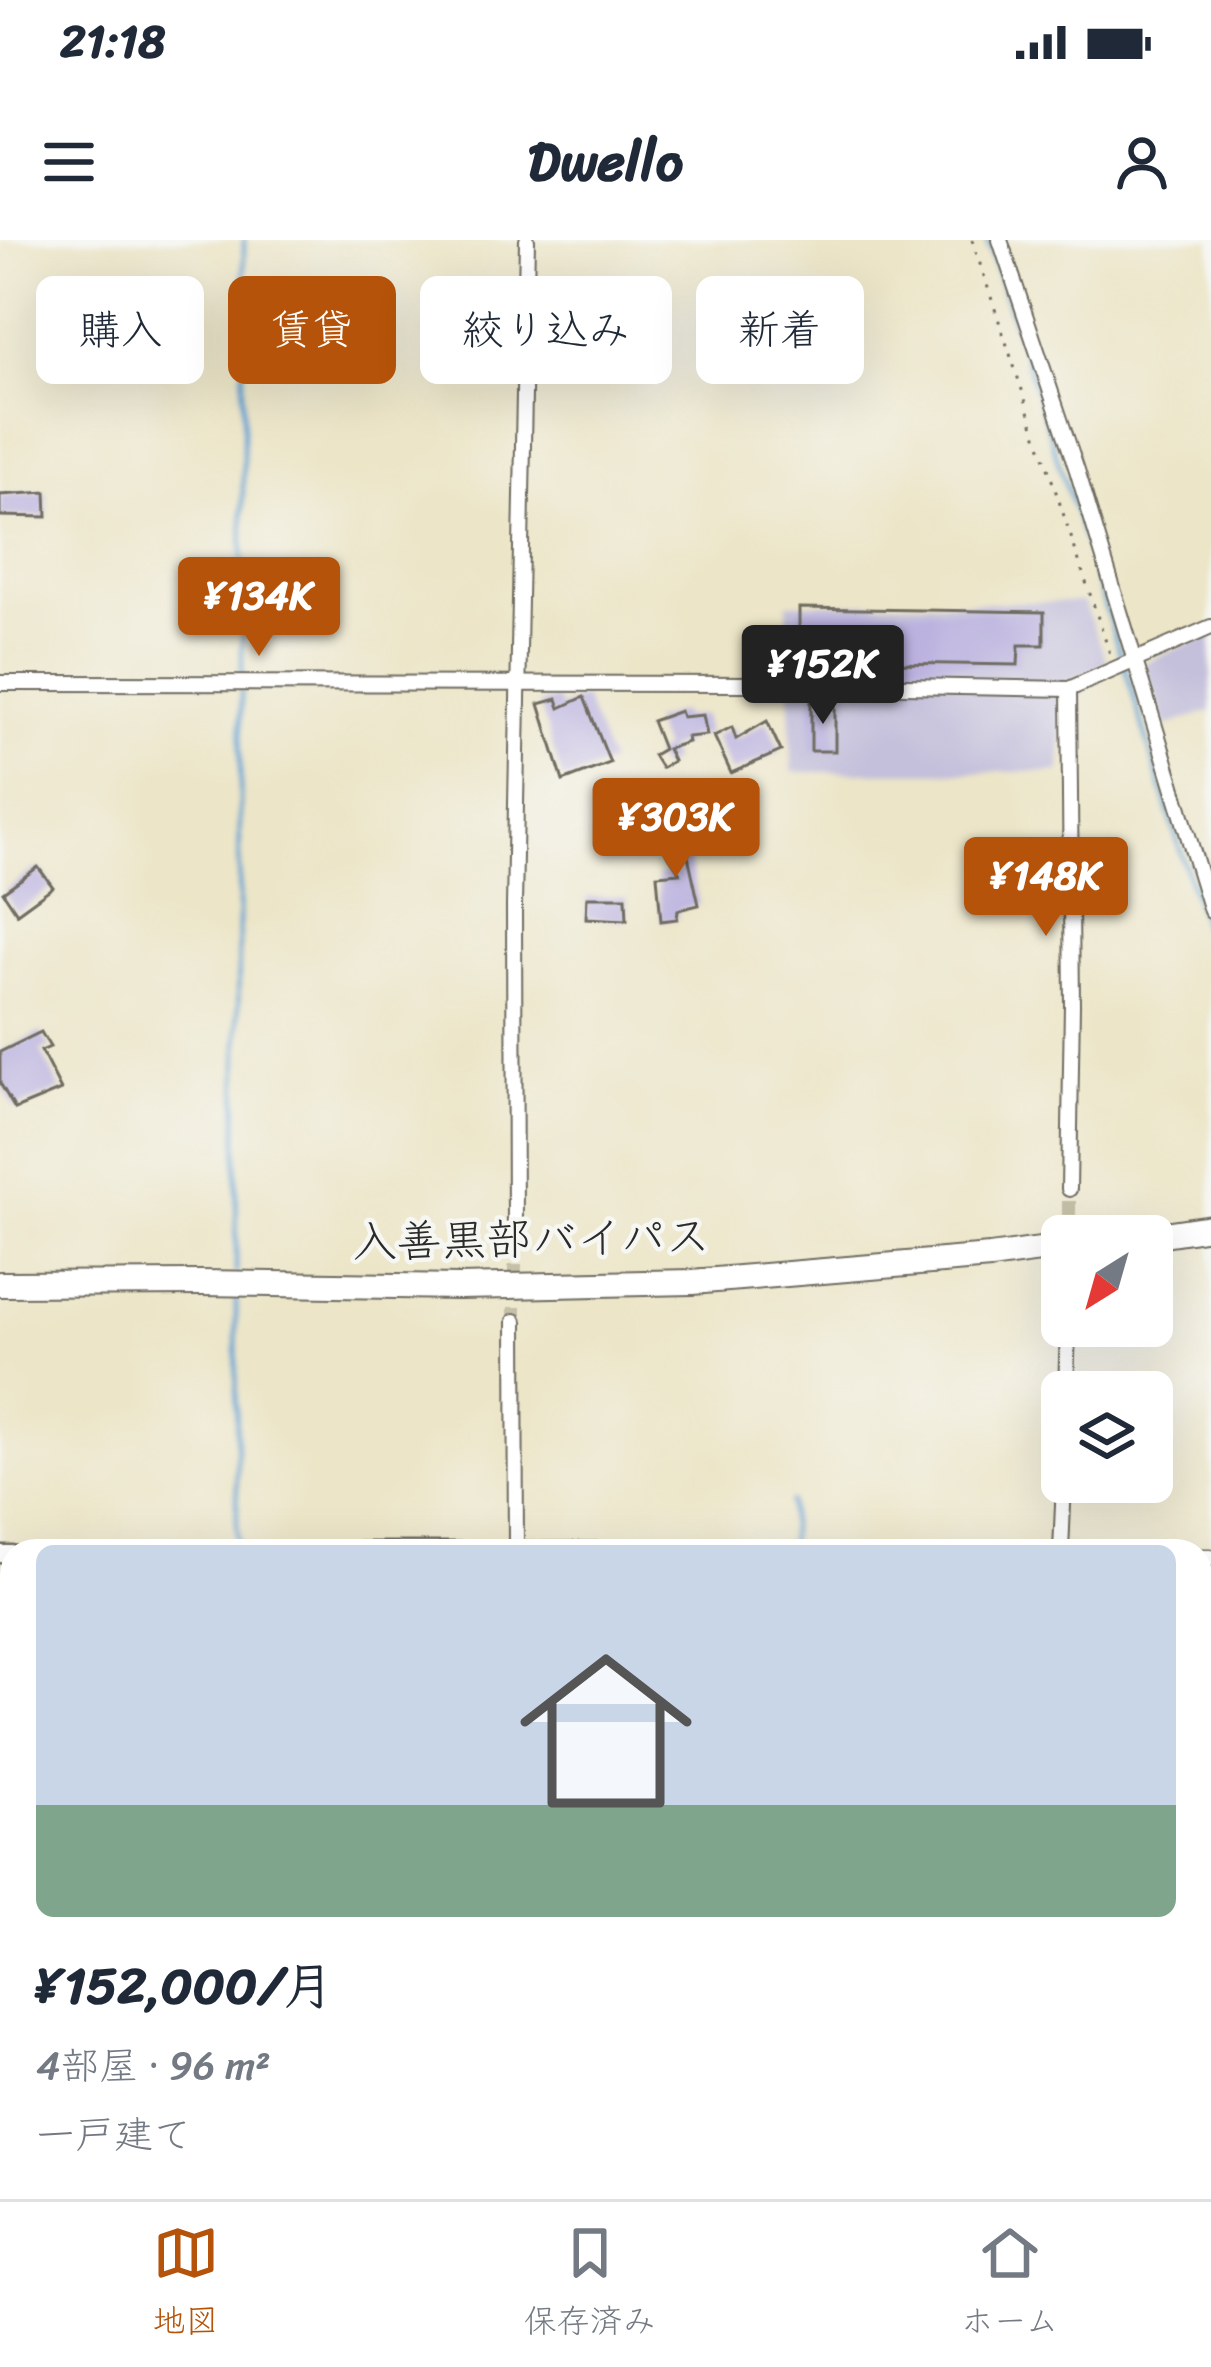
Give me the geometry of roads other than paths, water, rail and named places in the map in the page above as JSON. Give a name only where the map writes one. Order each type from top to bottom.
[{"type":"highway","points":[[1173,1233],[1211,1227]]},
{"type":"highway","name":"入善黒部バイパス","points":[[0,1284],[459,1287],[692,1282],[1041,1250]]},
{"type":"street","points":[[515,1231],[514,906],[527,240]]},
{"type":"street","points":[[1000,240],[1070,448],[1211,911]]},
{"type":"street","points":[[0,683],[1069,689],[1211,627]]},
{"type":"street","points":[[1069,689],[1069,1189]]},
{"type":"street","points":[[514,1321],[516,1539]]},
{"type":"street","points":[[1062,1539],[1063,1503]]},
{"type":"waterway","points":[[242,678],[244,240]]},
{"type":"waterway","points":[[987,240],[1211,951]]},
{"type":"waterway","points":[[236,1272],[241,690]]},
{"type":"waterway","points":[[236,1290],[237,1539]]},
{"type":"waterway","points":[[790,1502],[790,1539]]},
{"type":"tunnel","points":[[1069,1189],[1069,1215]]},
{"type":"tunnel","points":[[515,1231],[515,1321]]}]
